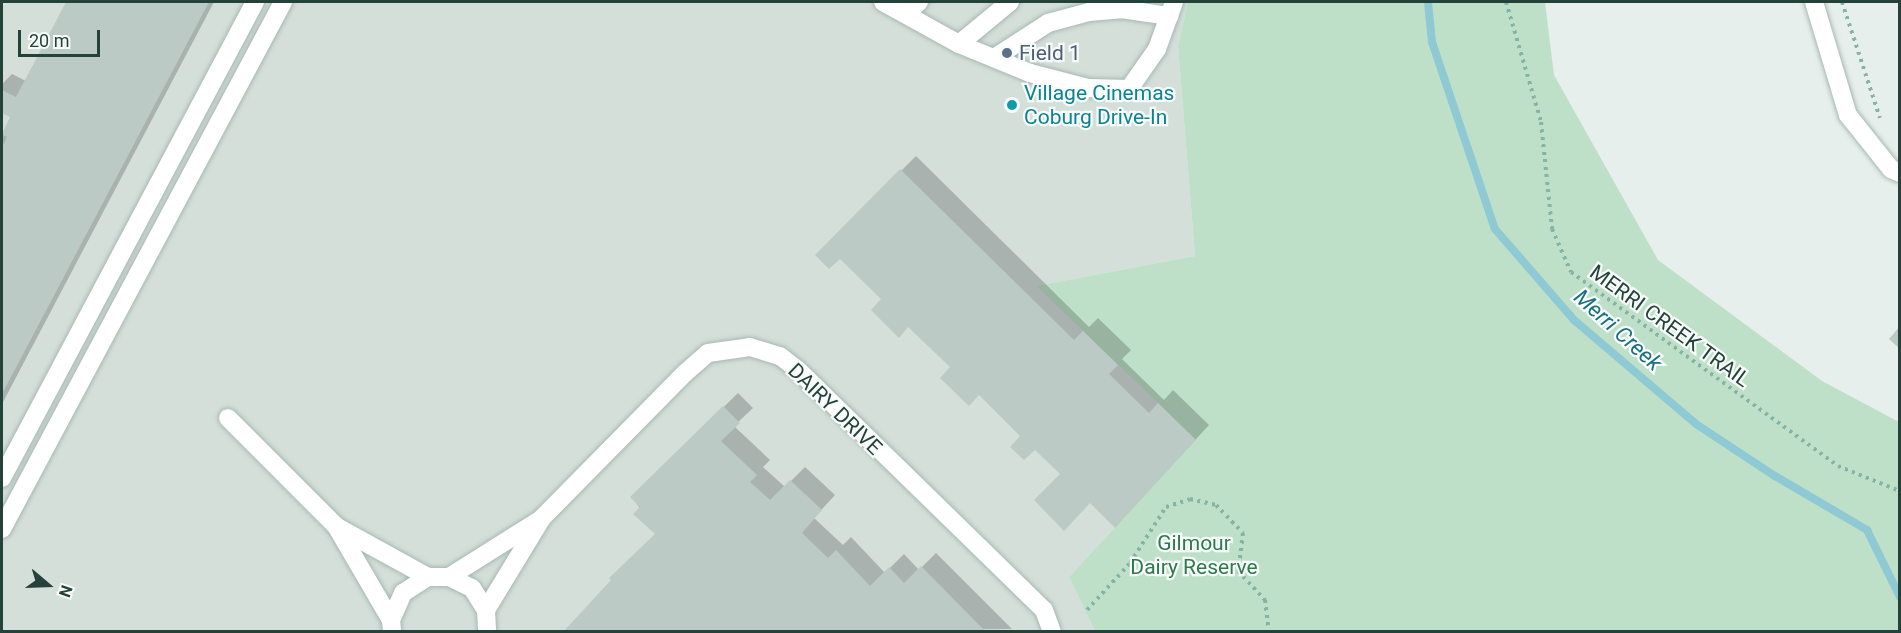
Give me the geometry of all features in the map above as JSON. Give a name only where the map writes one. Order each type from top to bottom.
[{"type":"street","points":[[2,478],[255,2]]},
{"type":"street","points":[[2,529],[283,2]]},
{"type":"street","points":[[883,2],[959,44],[1030,73],[1088,88],[1129,89],[1157,49],[1171,9],[1121,9],[1089,12],[1048,23],[994,58]]},
{"type":"street","points":[[906,14],[919,2]]},
{"type":"street","points":[[959,44],[1010,2]]},
{"type":"street","points":[[1814,2],[1848,115],[1891,169],[1899,173]]},
{"type":"street","name":"DAIRY DRIVE","points":[[449,577],[542,518],[708,353],[750,347],[780,356],[799,371],[1044,610],[1053,632]]},
{"type":"street","points":[[228,418],[336,526],[392,626]]},
{"type":"street","name":"DAIRY DRIVE","points":[[486,610],[542,518]]},
{"type":"street","points":[[336,526],[428,577],[449,577],[472,588],[486,610],[488,631]]},
{"type":"street","points":[[392,626],[403,593],[428,577]]},
{"type":"path","name":"MERRI CREEK TRAIL","points":[[1506,2],[1541,122],[1552,230],[1571,272],[1839,466],[1899,491]]},
{"type":"path","points":[[1842,2],[1884,129]]},
{"type":"path","points":[[1088,610],[1130,563],[1166,507],[1190,499],[1216,505],[1242,534],[1238,571],[1265,600],[1269,632]]},
{"type":"shaded area","points":[[2,2],[1188,2],[1178,46],[1195,256],[1036,286],[1196,440],[1069,577],[1095,631],[2,631]]},
{"type":"green space","name":"Gilmour Dairy Reserve","points":[[1188,2],[1545,2],[1554,75],[1658,260],[1822,381],[1899,422],[1899,631],[1095,631],[1069,577],[1196,440],[1036,286],[1195,256],[1178,46]]},
{"type":"building","points":[[66,2],[209,2],[2,394],[2,147],[7,137],[2,134],[10,117],[2,113],[2,90],[16,97]]},
{"type":"building","points":[[900,169],[1074,340],[1083,331],[1118,365],[1109,374],[1149,413],[1158,403],[1196,440],[1115,528],[1090,503],[1064,531],[1034,500],[1060,474],[1035,450],[1024,460],[1010,447],[1020,436],[979,395],[969,406],[940,378],[950,367],[908,327],[899,338],[871,310],[881,299],[840,259],[829,269],[815,255]]},
{"type":"building","points":[[1900,326],[1900,349],[1889,339]]},
{"type":"building","points":[[723,406],[740,423],[721,441],[757,475],[750,482],[770,500],[790,480],[822,510],[802,533],[828,558],[836,550],[870,586],[889,567],[904,583],[921,566],[986,632],[563,632],[611,580],[609,578],[655,534],[633,514],[640,507],[630,497]]},
{"type":"waterway","name":"Merri Creek","points":[[1428,2],[1432,42],[1495,229],[1574,320],[1696,424],[1775,476],[1867,530],[1900,597]]},
{"type":"place","name":"Field 1","points":[[1007,53]]},
{"type":"place","name":"Village Cinemas Coburg Drive-In","points":[[1012,105]]}]
